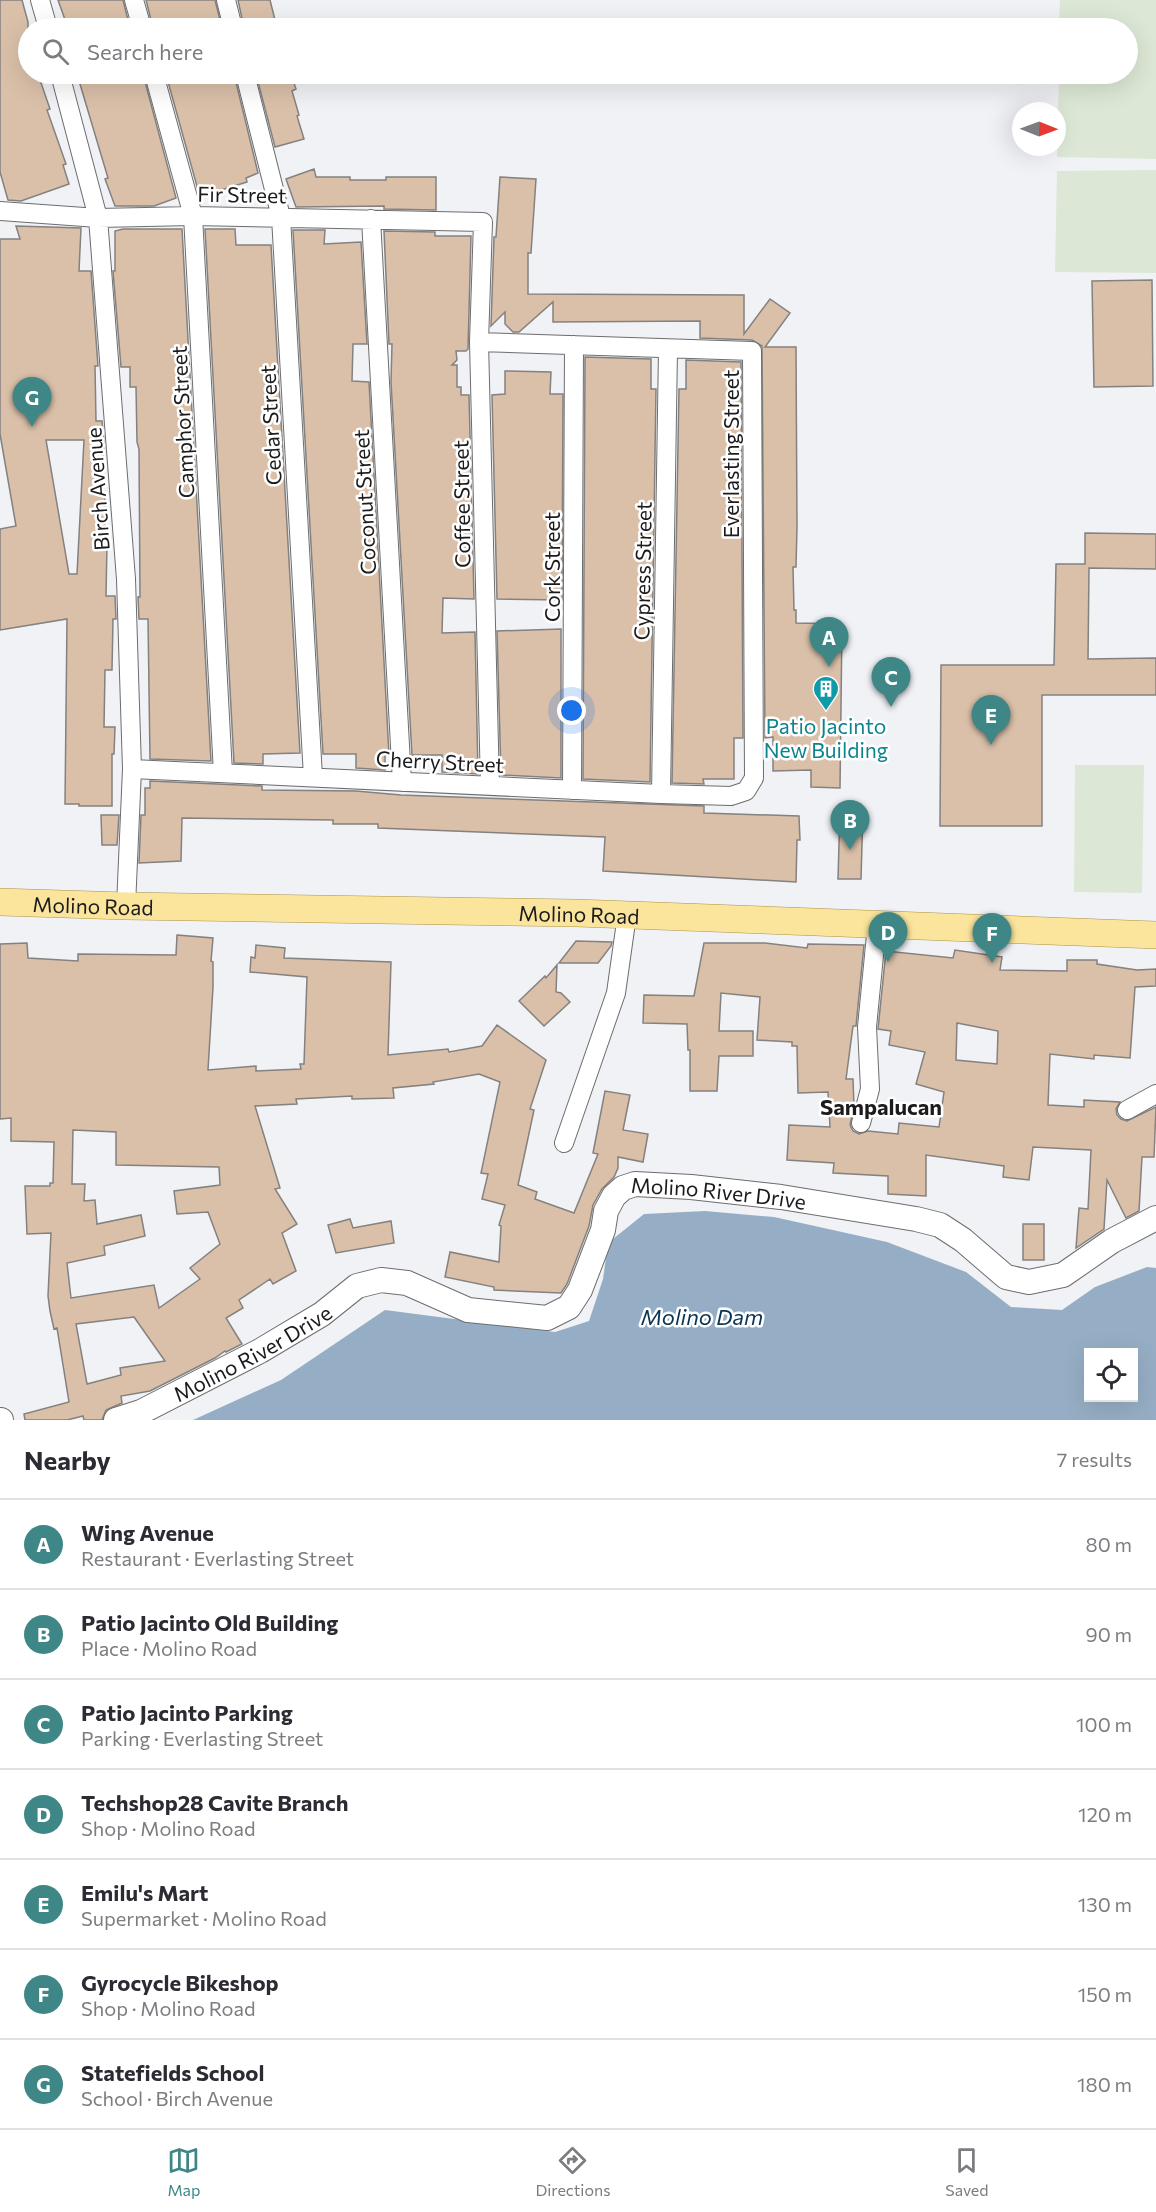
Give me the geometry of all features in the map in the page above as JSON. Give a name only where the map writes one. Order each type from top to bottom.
[{"type":"main road","name":"Molino Road","points":[[0,902],[627,915],[1156,935]]},
{"type":"street","points":[[40,0],[45,18]]},
{"type":"street","points":[[134,0],[139,18]]},
{"type":"street","points":[[226,0],[230,18]]},
{"type":"street","name":"Birch Avenue","points":[[63,84],[98,218],[126,579],[132,769],[126,906]]},
{"type":"street","name":"Camphor Street","points":[[157,84],[193,216],[223,773]]},
{"type":"street","name":"Cedar Street","points":[[247,84],[281,217],[313,777]]},
{"type":"street","name":"Fir Street","points":[[0,211],[98,218],[193,216],[483,222]]},
{"type":"street","name":"Coconut Street","points":[[370,219],[402,782]]},
{"type":"street","name":"Coffee Street","points":[[483,222],[479,342],[490,786]]},
{"type":"street","name":"Everlasting Street","points":[[479,342],[752,351],[754,778],[746,791]]},
{"type":"street","name":"Cork Street","points":[[572,790],[574,345]]},
{"type":"street","name":"Cypress Street","points":[[661,794],[668,349]]},
{"type":"street","name":"Cherry Street","points":[[132,769],[661,794],[731,796],[746,791]]},
{"type":"street","points":[[564,1143],[616,993],[627,915]]},
{"type":"street","points":[[861,1123],[870,1089],[867,1027],[877,925]]},
{"type":"street","points":[[1127,1110],[1156,1094]]},
{"type":"street","name":"Molino River Drive","points":[[116,1420],[141,1412],[260,1351],[322,1314],[357,1286],[381,1280],[407,1283],[468,1310],[547,1318],[569,1307],[580,1290],[603,1230],[606,1211],[614,1196],[623,1188],[634,1184],[691,1187],[781,1197],[916,1219],[940,1225],[956,1235],[1006,1277],[1029,1282],[1063,1275],[1112,1241],[1156,1218]]},
{"type":"green space","points":[[1060,0],[1156,0],[1156,159],[1057,157],[1066,156],[1066,102],[1058,102],[1059,84],[1138,84],[1138,18],[1059,18]]},
{"type":"green space","points":[[1156,170],[1156,273],[1055,272],[1057,171]]},
{"type":"green space","points":[[1075,765],[1144,765],[1142,893],[1074,892]]},
{"type":"water","name":"Molino Dam","points":[[705,1211],[774,1217],[887,1242],[966,1272],[1011,1307],[1062,1310],[1095,1287],[1147,1267],[1156,1268],[1156,1420],[193,1420],[281,1380],[385,1310],[555,1332],[589,1321],[603,1279],[608,1243],[644,1214]]},
{"type":"building","points":[[0,0],[22,0],[27,18],[18,18],[18,84],[41,84],[50,109],[47,110],[66,164],[63,165],[69,184],[21,201],[8,200],[0,172]]},
{"type":"building","points":[[58,0],[123,0],[128,18],[64,18]]},
{"type":"building","points":[[146,0],[215,0],[220,18],[150,18]]},
{"type":"building","points":[[238,0],[270,0],[274,18],[242,18]]},
{"type":"building","points":[[80,84],[146,84],[176,198],[154,206],[115,206],[105,179],[108,178]]},
{"type":"building","points":[[169,84],[236,84],[258,173],[246,178],[247,182],[205,195],[202,188],[198,190]]},
{"type":"building","points":[[259,84],[294,84],[296,89],[292,91],[304,139],[275,147]]},
{"type":"building","points":[[314,169],[316,177],[350,177],[350,180],[436,177],[436,210],[384,209],[384,206],[296,207],[286,179]]},
{"type":"building","points":[[500,177],[536,179],[531,253],[528,253],[528,294],[744,295],[744,334],[770,299],[790,313],[765,347],[796,347],[797,527],[796,567],[793,567],[794,610],[796,610],[796,623],[842,624],[840,788],[811,787],[811,770],[773,771],[773,737],[765,738],[762,346],[752,340],[700,338],[700,321],[553,322],[553,302],[519,332],[513,332],[505,324],[505,312],[491,326],[494,237],[496,237]]},
{"type":"building","points":[[16,226],[81,228],[79,271],[91,271],[98,366],[95,366],[96,421],[102,421],[104,442],[101,496],[105,496],[106,596],[115,596],[116,619],[113,619],[112,670],[105,670],[104,727],[115,727],[114,754],[112,754],[112,806],[65,804],[67,619],[0,630],[0,529],[16,526],[0,434],[0,239],[20,239]],"holes":[[[46,440],[84,440],[77,574],[69,574]]]},
{"type":"building","points":[[182,229],[211,761],[150,759],[148,619],[139,619],[138,597],[140,597],[139,449],[136,387],[130,387],[130,367],[121,367],[113,271],[115,271],[115,231]]},
{"type":"building","points":[[205,229],[235,229],[236,245],[271,245],[300,753],[263,754],[263,764],[234,763]]},
{"type":"building","points":[[293,230],[325,230],[324,244],[361,242],[367,344],[353,344],[352,381],[369,382],[389,755],[385,755],[385,770],[356,768],[356,754],[323,754]]},
{"type":"building","points":[[384,231],[435,232],[435,236],[471,236],[468,349],[456,351],[457,360],[452,365],[457,365],[457,387],[461,387],[461,395],[469,395],[474,599],[443,598],[442,633],[475,632],[478,774],[442,772],[442,755],[412,755],[391,382],[392,344],[389,344]]},
{"type":"building","points":[[1152,280],[1153,386],[1094,387],[1092,281]]},
{"type":"building","points":[[585,357],[651,359],[651,389],[656,389],[650,782],[583,779]]},
{"type":"building","points":[[686,360],[741,362],[743,738],[734,738],[734,779],[703,779],[704,784],[672,783],[679,389],[686,389]]},
{"type":"building","points":[[505,371],[551,372],[550,394],[563,394],[562,600],[497,599],[492,395],[505,394]]},
{"type":"building","points":[[1085,533],[1156,534],[1156,569],[1089,568],[1088,659],[1156,658],[1156,695],[1042,695],[1042,826],[940,826],[941,665],[1054,665],[1056,564],[1085,564]]},
{"type":"building","points":[[561,629],[561,778],[501,775],[497,631]]},
{"type":"building","points":[[150,781],[262,786],[262,790],[356,791],[401,795],[704,806],[704,813],[799,816],[800,840],[797,840],[796,882],[603,871],[605,837],[378,828],[378,824],[333,824],[333,820],[182,818],[181,861],[139,863],[141,815],[145,815],[145,788],[150,788]]},
{"type":"building","points":[[840,809],[863,810],[861,879],[838,879]]},
{"type":"building","points":[[101,815],[119,815],[117,845],[102,845]]},
{"type":"building","points":[[177,935],[213,938],[211,961],[213,962],[213,987],[208,1070],[256,1066],[256,1071],[301,1069],[300,1064],[304,1064],[307,977],[250,972],[251,957],[255,958],[256,945],[285,948],[284,958],[391,962],[388,1055],[448,1049],[449,1052],[482,1046],[497,1025],[546,1060],[530,1109],[534,1110],[518,1185],[537,1192],[535,1199],[574,1213],[598,1154],[593,1153],[605,1091],[630,1095],[623,1130],[648,1134],[643,1162],[618,1157],[618,1168],[614,1177],[602,1189],[593,1205],[589,1226],[567,1284],[561,1293],[494,1290],[494,1287],[445,1277],[450,1252],[499,1262],[501,1226],[499,1225],[505,1205],[482,1199],[488,1174],[481,1173],[500,1082],[479,1074],[433,1082],[434,1084],[393,1088],[394,1098],[352,1099],[352,1096],[296,1099],[297,1104],[255,1106],[280,1188],[275,1189],[297,1224],[282,1233],[296,1271],[273,1284],[270,1279],[239,1300],[243,1308],[226,1318],[242,1344],[150,1391],[121,1396],[122,1403],[106,1410],[102,1420],[84,1420],[83,1416],[67,1420],[25,1420],[24,1414],[69,1402],[57,1328],[54,1329],[48,1296],[51,1233],[27,1234],[25,1186],[50,1186],[50,1183],[53,1183],[54,1142],[11,1141],[11,1118],[0,1119],[0,944],[27,943],[28,958],[78,961],[78,954],[176,955]],"holes":[[[73,1130],[116,1132],[116,1165],[219,1167],[220,1185],[174,1191],[177,1214],[208,1212],[220,1244],[190,1268],[200,1279],[159,1308],[154,1285],[71,1298],[67,1263],[105,1255],[104,1246],[145,1236],[141,1215],[97,1224],[95,1200],[84,1201],[85,1184],[72,1184]],[[134,1317],[165,1361],[120,1368],[121,1375],[87,1384],[76,1324]]]},
{"type":"building","points":[[576,941],[612,942],[598,963],[559,963]]},
{"type":"building","points":[[704,943],[765,943],[807,948],[808,944],[864,945],[856,1026],[853,1026],[846,1079],[853,1079],[854,1107],[850,1125],[853,1131],[859,1134],[868,1131],[898,1134],[899,1123],[939,1127],[944,1092],[916,1084],[925,1052],[889,1045],[891,1031],[878,1029],[886,951],[953,958],[955,950],[1002,957],[1000,970],[1067,971],[1067,960],[1097,960],[1097,964],[1137,970],[1156,969],[1156,986],[1135,987],[1130,1058],[1094,1055],[1094,1059],[1050,1054],[1048,1105],[1084,1107],[1084,1100],[1120,1102],[1116,1109],[1117,1115],[1127,1121],[1156,1107],[1154,1157],[1142,1157],[1139,1211],[1126,1218],[1107,1180],[1104,1229],[1076,1248],[1079,1208],[1088,1209],[1091,1150],[1033,1147],[1029,1180],[1003,1177],[1004,1166],[926,1155],[926,1196],[888,1194],[888,1176],[833,1173],[834,1163],[787,1160],[789,1125],[830,1127],[828,1092],[798,1093],[797,1046],[792,1046],[792,1042],[757,1040],[760,997],[721,993],[719,1031],[753,1031],[753,1056],[719,1056],[717,1091],[690,1091],[690,1050],[688,1050],[687,1024],[643,1023],[644,995],[694,996]],"holes":[[[957,1023],[998,1031],[997,1064],[956,1060]]]},
{"type":"building","points":[[557,965],[556,992],[561,993],[570,1002],[544,1026],[519,1001],[545,976],[546,978]]},
{"type":"building","points":[[350,1219],[353,1228],[391,1221],[394,1243],[336,1253],[328,1225]]},
{"type":"building","points":[[1023,1224],[1044,1224],[1044,1260],[1023,1260]]},
{"type":"place","name":"Statefields School","points":[[32,427]]},
{"type":"place","name":"Wing Avenue","points":[[829,667]]},
{"type":"place","name":"Patio Jacinto Parking","points":[[891,707]]},
{"type":"place","name":"Patio Jacinto New Building","points":[[826,712]]},
{"type":"place","name":"Emilu's Mart","points":[[991,745]]},
{"type":"place","name":"Patio Jacinto Old Building","points":[[850,850]]},
{"type":"place","name":"Techshop28 Cavite Branch","points":[[888,962]]},
{"type":"place","name":"Gyrocycle Bikeshop","points":[[992,963]]},
{"type":"district","name":"Sampalucan","points":[[881,1106]]}]
